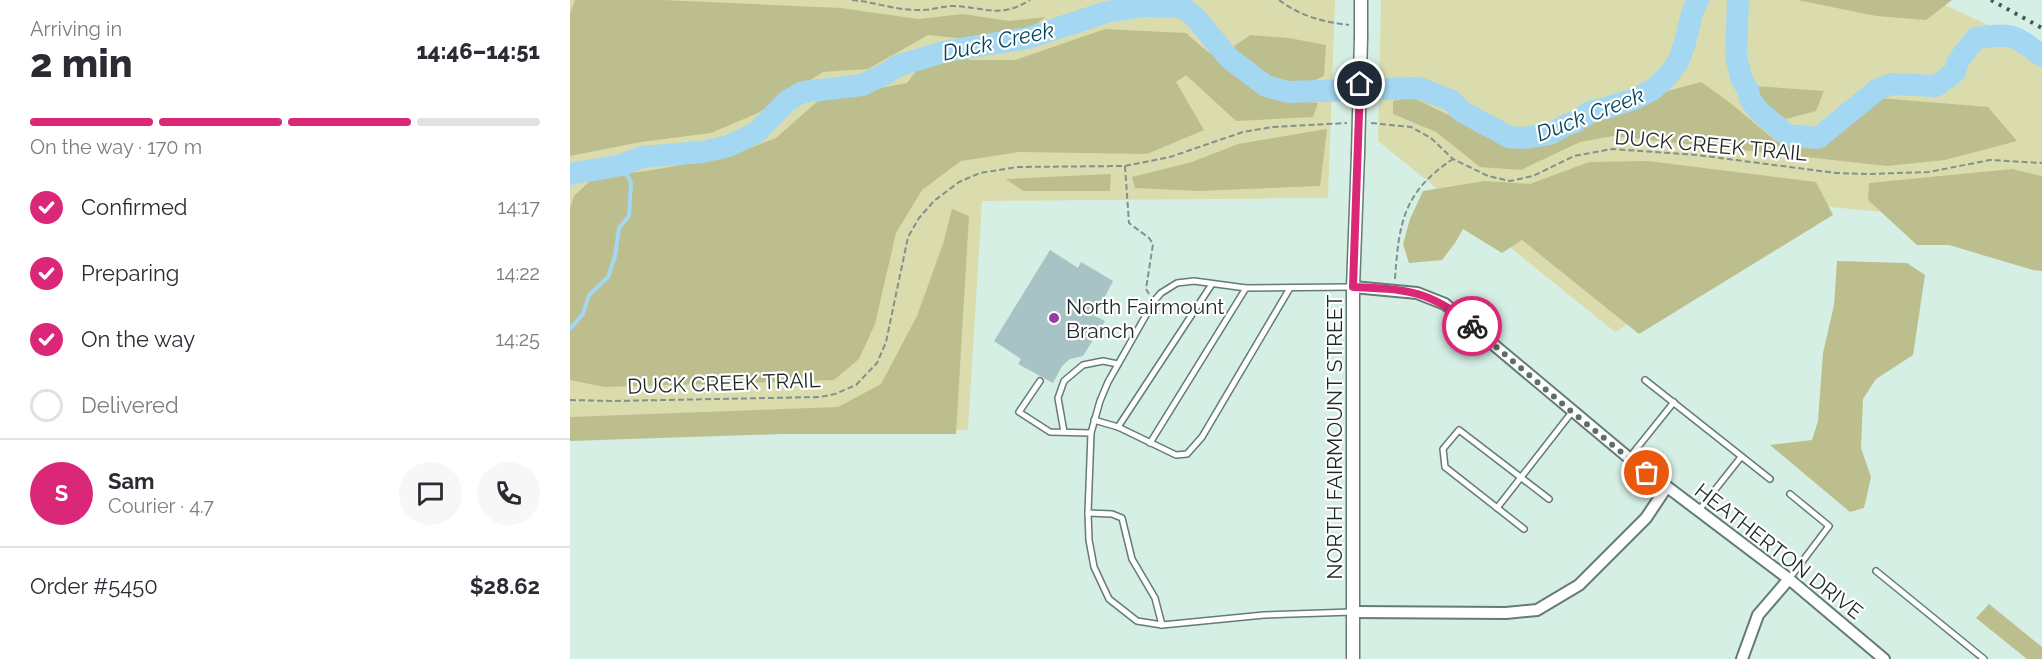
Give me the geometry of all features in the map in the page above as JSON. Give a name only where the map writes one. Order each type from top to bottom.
[{"type":"street","name":"NORTH FAIRMOUNT STREET","points":[[1353,659],[1353,287],[1361,0]]},
{"type":"street","name":"HEATHERTON DRIVE","points":[[1353,287],[1417,293],[1445,304],[1572,412],[1666,488],[1789,579],[1884,659]]},
{"type":"street","points":[[1353,612],[1506,613],[1537,610],[1580,585],[1646,518],[1666,488]]},
{"type":"street","points":[[1743,659],[1758,615],[1789,579]]},
{"type":"lane","points":[[1353,287],[1246,288],[1194,280],[1177,283],[1161,293],[1154,301],[1118,364],[1104,391],[1094,420],[1091,433],[1088,513],[1089,540],[1095,567],[1109,599],[1137,621],[1162,625],[1264,615],[1353,612]]},
{"type":"lane","points":[[1118,427],[1212,284]]},
{"type":"lane","points":[[1150,443],[1246,288]]},
{"type":"lane","points":[[1094,420],[1118,427],[1176,455],[1187,454],[1202,437],[1290,288]]},
{"type":"lane","points":[[1064,432],[1058,398],[1064,381],[1083,365],[1103,361],[1118,364]]},
{"type":"lane","points":[[1644,380],[1770,479]]},
{"type":"lane","points":[[1040,381],[1019,412],[1050,432],[1091,433]]},
{"type":"lane","points":[[1629,458],[1674,402]]},
{"type":"lane","points":[[1497,508],[1572,412]]},
{"type":"lane","points":[[1524,529],[1445,467],[1443,449],[1459,430],[1549,499]]},
{"type":"lane","points":[[1698,512],[1741,457]]},
{"type":"lane","points":[[1789,579],[1829,526],[1790,494]]},
{"type":"lane","points":[[1088,513],[1112,514],[1122,518],[1132,559],[1155,598],[1162,625]]},
{"type":"lane","points":[[1876,571],[1984,659]]},
{"type":"path","points":[[852,0],[906,10],[953,6],[993,12],[1021,6],[1030,0]]},
{"type":"path","points":[[1279,0],[1322,22],[1361,32]]},
{"type":"path","name":"DUCK CREEK TRAIL","points":[[570,400],[820,397],[835,394],[856,385],[877,363],[886,342],[908,237],[919,218],[934,201],[959,182],[980,172],[1018,167],[1125,166],[1170,157],[1253,130],[1356,123]]},
{"type":"path","name":"DUCK CREEK TRAIL","points":[[1367,123],[1411,127],[1431,138],[1453,159],[1488,176],[1510,181],[1533,176],[1574,156],[1612,149],[1697,155],[1836,173],[1929,172],[1990,160],[2042,163]]},
{"type":"path","points":[[1394,290],[1398,236],[1402,220],[1422,184],[1435,171],[1453,159]]},
{"type":"path","points":[[1125,166],[1129,223],[1154,244],[1146,290],[1154,301]]},
{"type":"green space","points":[[570,0],[1335,0],[1328,198],[982,201],[968,430],[570,430]]},
{"type":"green space","points":[[575,0],[662,0],[841,8],[918,19],[963,14],[1009,21],[1046,17],[1026,31],[976,40],[928,35],[868,69],[823,72],[758,113],[711,133],[641,142],[570,156],[570,13]]},
{"type":"green space","points":[[1381,0],[1934,0],[2042,50],[2042,239],[2009,224],[1820,206],[1615,332],[1378,141]]},
{"type":"green space","points":[[1797,0],[1952,0],[1926,20],[1876,16]]},
{"type":"green space","points":[[1105,29],[1186,33],[1269,97],[1318,103],[1313,117],[1236,121],[1186,75],[1176,82],[1204,130],[1147,154],[1019,152],[961,161],[922,190],[896,233],[875,324],[859,359],[834,380],[604,387],[570,380],[570,208],[574,196],[593,178],[726,157],[776,138],[820,99],[907,83],[936,45],[970,60],[1015,60]]},
{"type":"green space","points":[[1250,35],[1289,38],[1326,45],[1324,76],[1301,86],[1273,83],[1244,63],[1233,47]]},
{"type":"green space","points":[[1701,82],[1776,141],[1819,143],[1879,98],[1988,107],[2017,141],[1945,160],[1887,166],[1613,136],[1580,142],[1521,170],[1480,167],[1436,132],[1393,114],[1393,101],[1412,97],[1487,134],[1528,133],[1592,118],[1649,96]]},
{"type":"green space","points":[[1754,86],[1824,91],[1816,111],[1786,119],[1759,104]]},
{"type":"green space","points":[[1327,129],[1320,186],[1199,191],[1135,188],[1132,177],[1192,162],[1238,144]]},
{"type":"green space","points":[[1648,161],[1816,182],[1833,215],[1639,334],[1522,240],[1502,253],[1463,229],[1442,260],[1409,263],[1403,244],[1410,219],[1423,191],[1485,181],[1530,184],[1589,162]]},
{"type":"green space","points":[[2012,169],[2042,176],[2042,271],[1949,245],[1917,245],[1868,200],[1869,183]]},
{"type":"green space","points":[[1111,174],[1110,191],[1023,191],[1006,179]]},
{"type":"green space","points":[[952,209],[969,216],[956,434],[781,434],[570,441],[570,417],[838,407],[881,384],[917,316],[943,244]]},
{"type":"green space","points":[[1837,261],[1907,263],[1925,275],[1913,355],[1876,379],[1863,399],[1861,448],[1871,477],[1864,508],[1850,512],[1770,445],[1812,440],[1818,421],[1823,353],[1834,305]]},
{"type":"green space","points":[[1989,604],[2042,647],[2042,659],[2027,659],[1976,618]]},
{"type":"building","name":"North Fairmount Branch","points":[[1050,250],[1078,268],[1081,262],[1113,281],[1095,316],[1105,321],[1083,356],[1070,359],[1062,366],[1053,383],[1018,364],[1021,359],[994,341]]},
{"type":"waterway","name":"Duck Creek","points":[[570,174],[622,165],[642,157],[702,152],[729,146],[757,132],[787,101],[803,92],[862,85],[897,66],[947,51],[1028,38],[1107,12],[1145,6],[1182,7],[1194,16],[1229,58],[1266,86],[1288,92],[1419,88],[1452,101],[1461,111],[1509,137],[1524,138],[1550,134],[1592,111],[1634,99],[1652,90],[1666,78],[1678,62],[1698,0]]},
{"type":"waterway","name":"Duck Creek","points":[[1738,0],[1736,55],[1741,78],[1750,99],[1759,111],[1787,135],[1818,138],[1878,89],[1892,84],[1936,86],[1955,72],[1958,61],[1976,38],[2012,37],[2025,43],[2042,56]]},
{"type":"waterway","points":[[570,329],[583,314],[589,295],[608,277],[615,256],[619,228],[629,216],[631,183],[622,165]]},
{"type":"railway","points":[[1991,0],[2042,28]]},
{"type":"way so far","points":[[1472,326],[1647,473]]},
{"type":"place","name":"North Fairmount Branch","points":[[1054,318]]},
{"type":"route","points":[[1360,84],[1353,287],[1417,293],[1445,304],[1472,326]]}]
